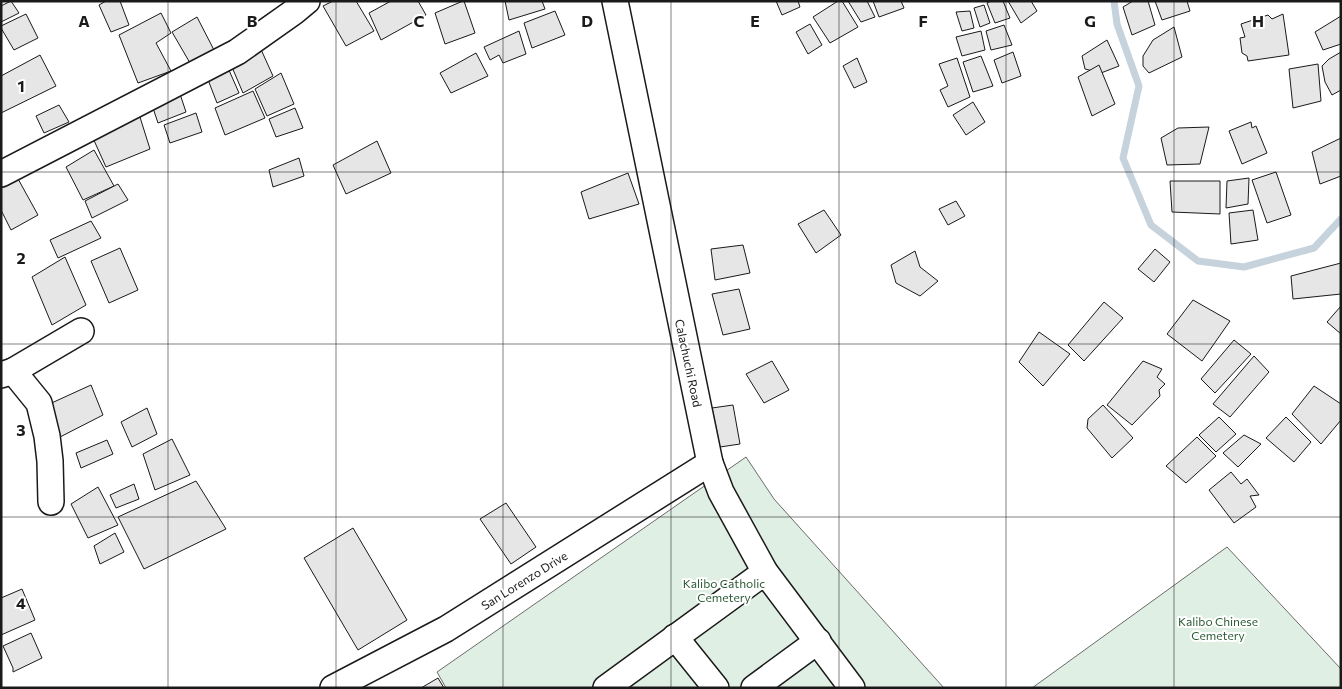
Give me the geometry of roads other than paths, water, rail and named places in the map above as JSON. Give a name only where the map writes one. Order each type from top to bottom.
[{"type":"street","points":[[1,174],[237,52],[307,1]]},
{"type":"street","name":"Calachuchi Road","points":[[615,1],[710,464],[720,492],[765,572],[852,688]]},
{"type":"street","points":[[51,502],[50,460],[47,436],[39,403],[7,373],[81,331]]},
{"type":"street","name":"San Lorenzo Drive","points":[[333,688],[365,681],[710,464]]},
{"type":"street","points":[[612,686],[675,637],[765,572]]},
{"type":"street","points":[[675,637],[716,688]]},
{"type":"street","points":[[754,688],[818,642]]},
{"type":"waterway","points":[[1114,1],[1117,24],[1139,86],[1123,158],[1151,225],[1198,261],[1244,267],[1314,248],[1341,219]]},
{"type":"park label","name":"Kalibo Catholic Cemetery","points":[[724,590]]},
{"type":"park label","name":"Kalibo Chinese Cemetery","points":[[1218,628]]}]
